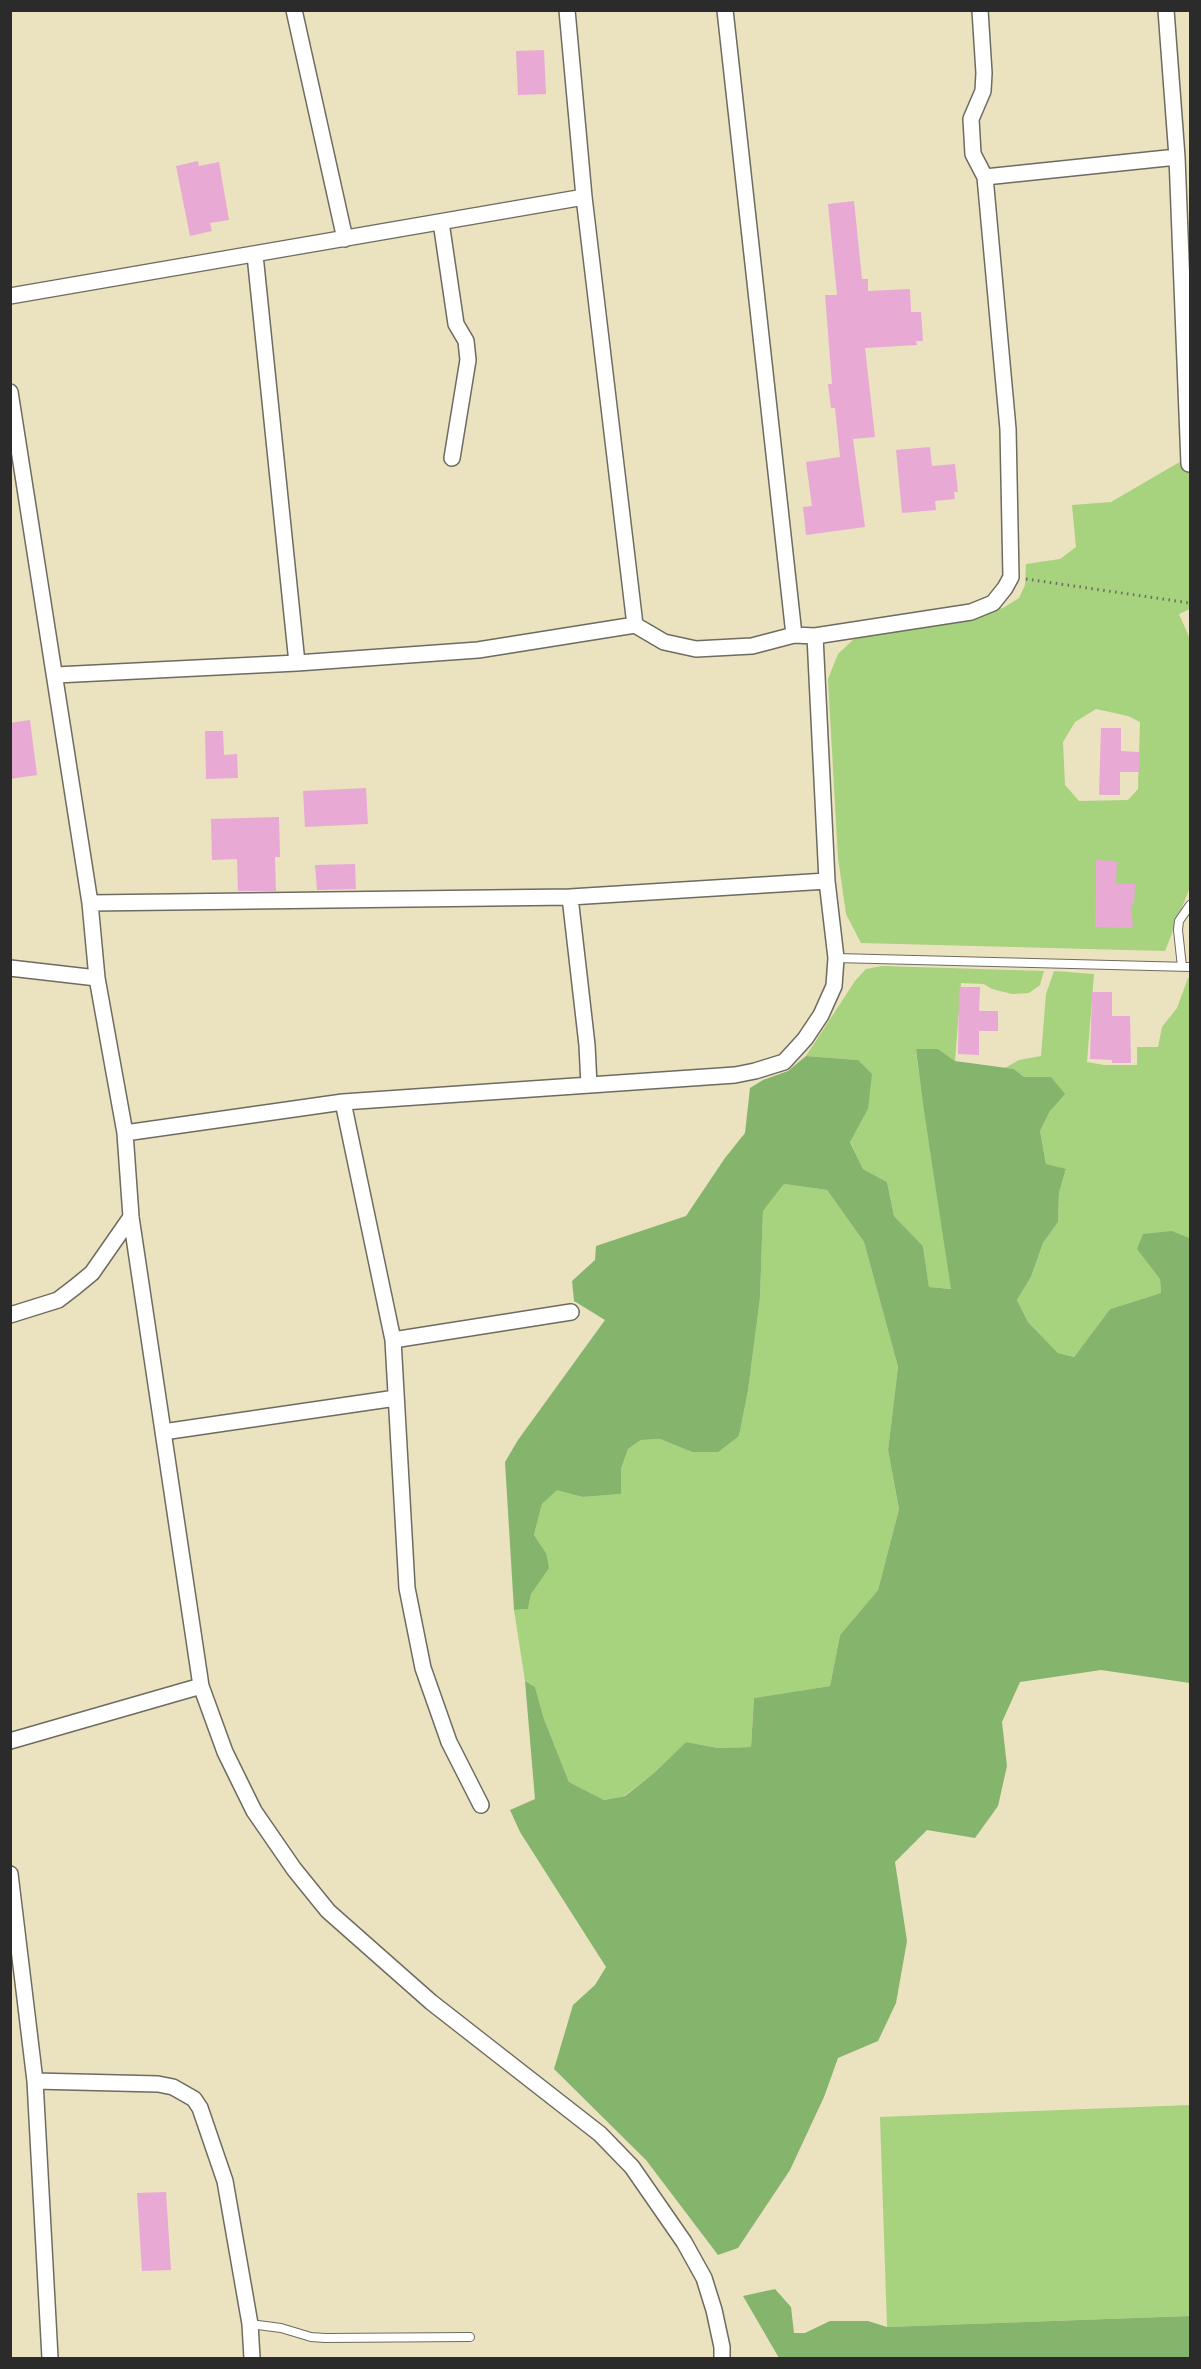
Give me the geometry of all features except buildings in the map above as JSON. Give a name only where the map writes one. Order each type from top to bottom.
[{"type":"street","points":[[294,10],[345,239]]},
{"type":"street","points":[[567,10],[584,197],[635,625]]},
{"type":"street","points":[[725,10],[794,635]]},
{"type":"street","points":[[56,675],[297,663],[478,650],[635,625],[664,642],[696,649],[752,646],[794,635],[815,636],[970,612],[993,603],[1011,577],[1008,429],[985,177],[973,154],[971,119],[982,91],[984,73],[980,10]]},
{"type":"street","points":[[1166,10],[1177,157],[1189,464]]},
{"type":"street","points":[[985,177],[1177,157]]},
{"type":"street","points":[[10,296],[584,197]]},
{"type":"street","points":[[441,222],[456,324],[466,341],[468,360],[452,458]]},
{"type":"street","points":[[255,255],[297,663]]},
{"type":"street","points":[[10,392],[90,903],[97,978],[125,1133],[131,1217],[201,1686],[225,1752],[254,1811],[294,1869],[328,1911],[431,2002],[600,2134],[632,2167],[684,2242],[704,2278],[714,2310],[722,2347],[722,2358]]},
{"type":"street","points":[[125,1133],[343,1102],[735,1075],[784,1062],[805,1039],[821,1015],[834,986],[836,958],[827,881],[815,636]]},
{"type":"street","points":[[90,903],[570,897],[827,881]]},
{"type":"street","points":[[570,897],[587,1045],[589,1085]]},
{"type":"street","points":[[10,968],[97,978]]},
{"type":"street","points":[[343,1102],[393,1340],[407,1588],[423,1668],[449,1742],[481,1805]]},
{"type":"street","points":[[10,1315],[58,1300],[75,1287],[92,1273],[131,1217]]},
{"type":"street","points":[[393,1340],[571,1312]]},
{"type":"street","points":[[163,1432],[396,1398]]},
{"type":"street","points":[[10,1741],[201,1686]]},
{"type":"street","points":[[10,1874],[34,2081],[50,2358]]},
{"type":"street","points":[[34,2081],[158,2084],[173,2087],[194,2099],[200,2108],[225,2181],[250,2324],[252,2358]]},
{"type":"lane","points":[[836,958],[1186,967],[1178,930],[1179,921],[1191,905]]},
{"type":"lane","points":[[250,2324],[325,2338],[470,2337]]},
{"type":"path","points":[[1011,577],[1191,603]]},
{"type":"green space","points":[[1190,456],[1190,609],[1179,614],[1190,639],[1190,887],[1165,951],[861,943],[846,914],[838,858],[828,679],[838,654],[854,639],[1003,608],[1019,598],[1025,585],[1026,564],[1060,559],[1076,547],[1072,505],[1111,502]],"holes":[[[1096,709],[1128,716],[1140,722],[1138,789],[1128,800],[1079,801],[1065,785],[1063,742],[1075,722]]]},
{"type":"green space","points":[[882,966],[1044,971],[1040,985],[1029,993],[1012,994],[992,989],[984,984],[961,983],[955,1061],[938,1049],[916,1050],[952,1289],[929,1287],[923,1246],[894,1216],[887,1182],[863,1169],[850,1141],[868,1109],[858,1060],[806,1056],[855,981],[866,969]]},
{"type":"green space","points":[[1054,971],[1094,974],[1087,1062],[1104,1065],[1137,1065],[1137,1047],[1158,1047],[1162,1027],[1177,1008],[1188,978],[1190,978],[1190,1238],[1172,1231],[1160,1279],[1161,1293],[1110,1309],[1074,1357],[1058,1353],[1028,1322],[1017,1300],[1031,1277],[1043,1243],[1058,1222],[1059,1193],[1066,1170],[1046,1164],[1040,1131],[1050,1111],[1051,1077],[1024,1077],[1014,1069],[1005,1068],[1019,1060],[1041,1056],[1046,994]]},
{"type":"green space","points":[[916,1049],[938,1049],[955,1061],[1014,1069],[1024,1077],[1051,1077],[1065,1094],[1050,1111],[1040,1131],[1046,1164],[1066,1169],[1059,1193],[1058,1222],[1043,1243],[1031,1277],[1017,1300],[1028,1322],[1058,1353],[1074,1357],[1110,1309],[1161,1293],[1160,1279],[1137,1249],[1143,1234],[1172,1231],[1190,1238],[1190,1683],[1101,1670],[1020,1682],[1002,1722],[1007,1766],[998,1806],[975,1838],[927,1830],[895,1862],[907,1941],[896,2003],[878,2041],[838,2058],[824,2097],[790,2170],[738,2248],[718,2255],[646,2160],[554,2069],[573,2005],[595,1985],[606,1967],[520,1832],[510,1810],[535,1799],[525,1681],[535,1687],[544,1719],[569,1782],[604,1800],[625,1796],[654,1773],[686,1742],[718,1748],[751,1747],[754,1698],[830,1686],[840,1635],[878,1590],[899,1509],[888,1450],[898,1367],[864,1242],[827,1190],[784,1184],[763,1211],[760,1298],[748,1391],[739,1436],[718,1452],[692,1452],[660,1439],[641,1440],[628,1449],[621,1469],[621,1494],[583,1497],[557,1490],[542,1504],[534,1535],[546,1553],[549,1568],[531,1594],[528,1609],[514,1610],[505,1462],[518,1440],[605,1320],[574,1301],[572,1281],[595,1260],[596,1246],[686,1216],[725,1158],[745,1133],[750,1088],[763,1080],[788,1071],[806,1056],[858,1060],[872,1074],[868,1109],[850,1142],[863,1169],[887,1182],[894,1216],[923,1246],[929,1287],[951,1289]]},
{"type":"green space","points":[[784,1184],[827,1190],[864,1242],[898,1367],[888,1450],[899,1509],[878,1590],[840,1635],[830,1686],[754,1698],[751,1747],[718,1748],[686,1742],[654,1773],[624,1796],[604,1800],[569,1782],[544,1719],[535,1687],[525,1681],[514,1610],[528,1609],[546,1553],[534,1535],[542,1504],[557,1489],[583,1497],[620,1494],[621,1469],[628,1449],[641,1440],[660,1439],[692,1452],[739,1436],[748,1391],[760,1298],[763,1211]]},
{"type":"green space","points":[[1190,2105],[1190,2316],[887,2327],[880,2117]]},
{"type":"green space","points":[[775,2289],[791,2307],[794,2333],[805,2333],[830,2321],[868,2321],[887,2327],[1190,2316],[1190,2358],[779,2358],[743,2296]]}]
